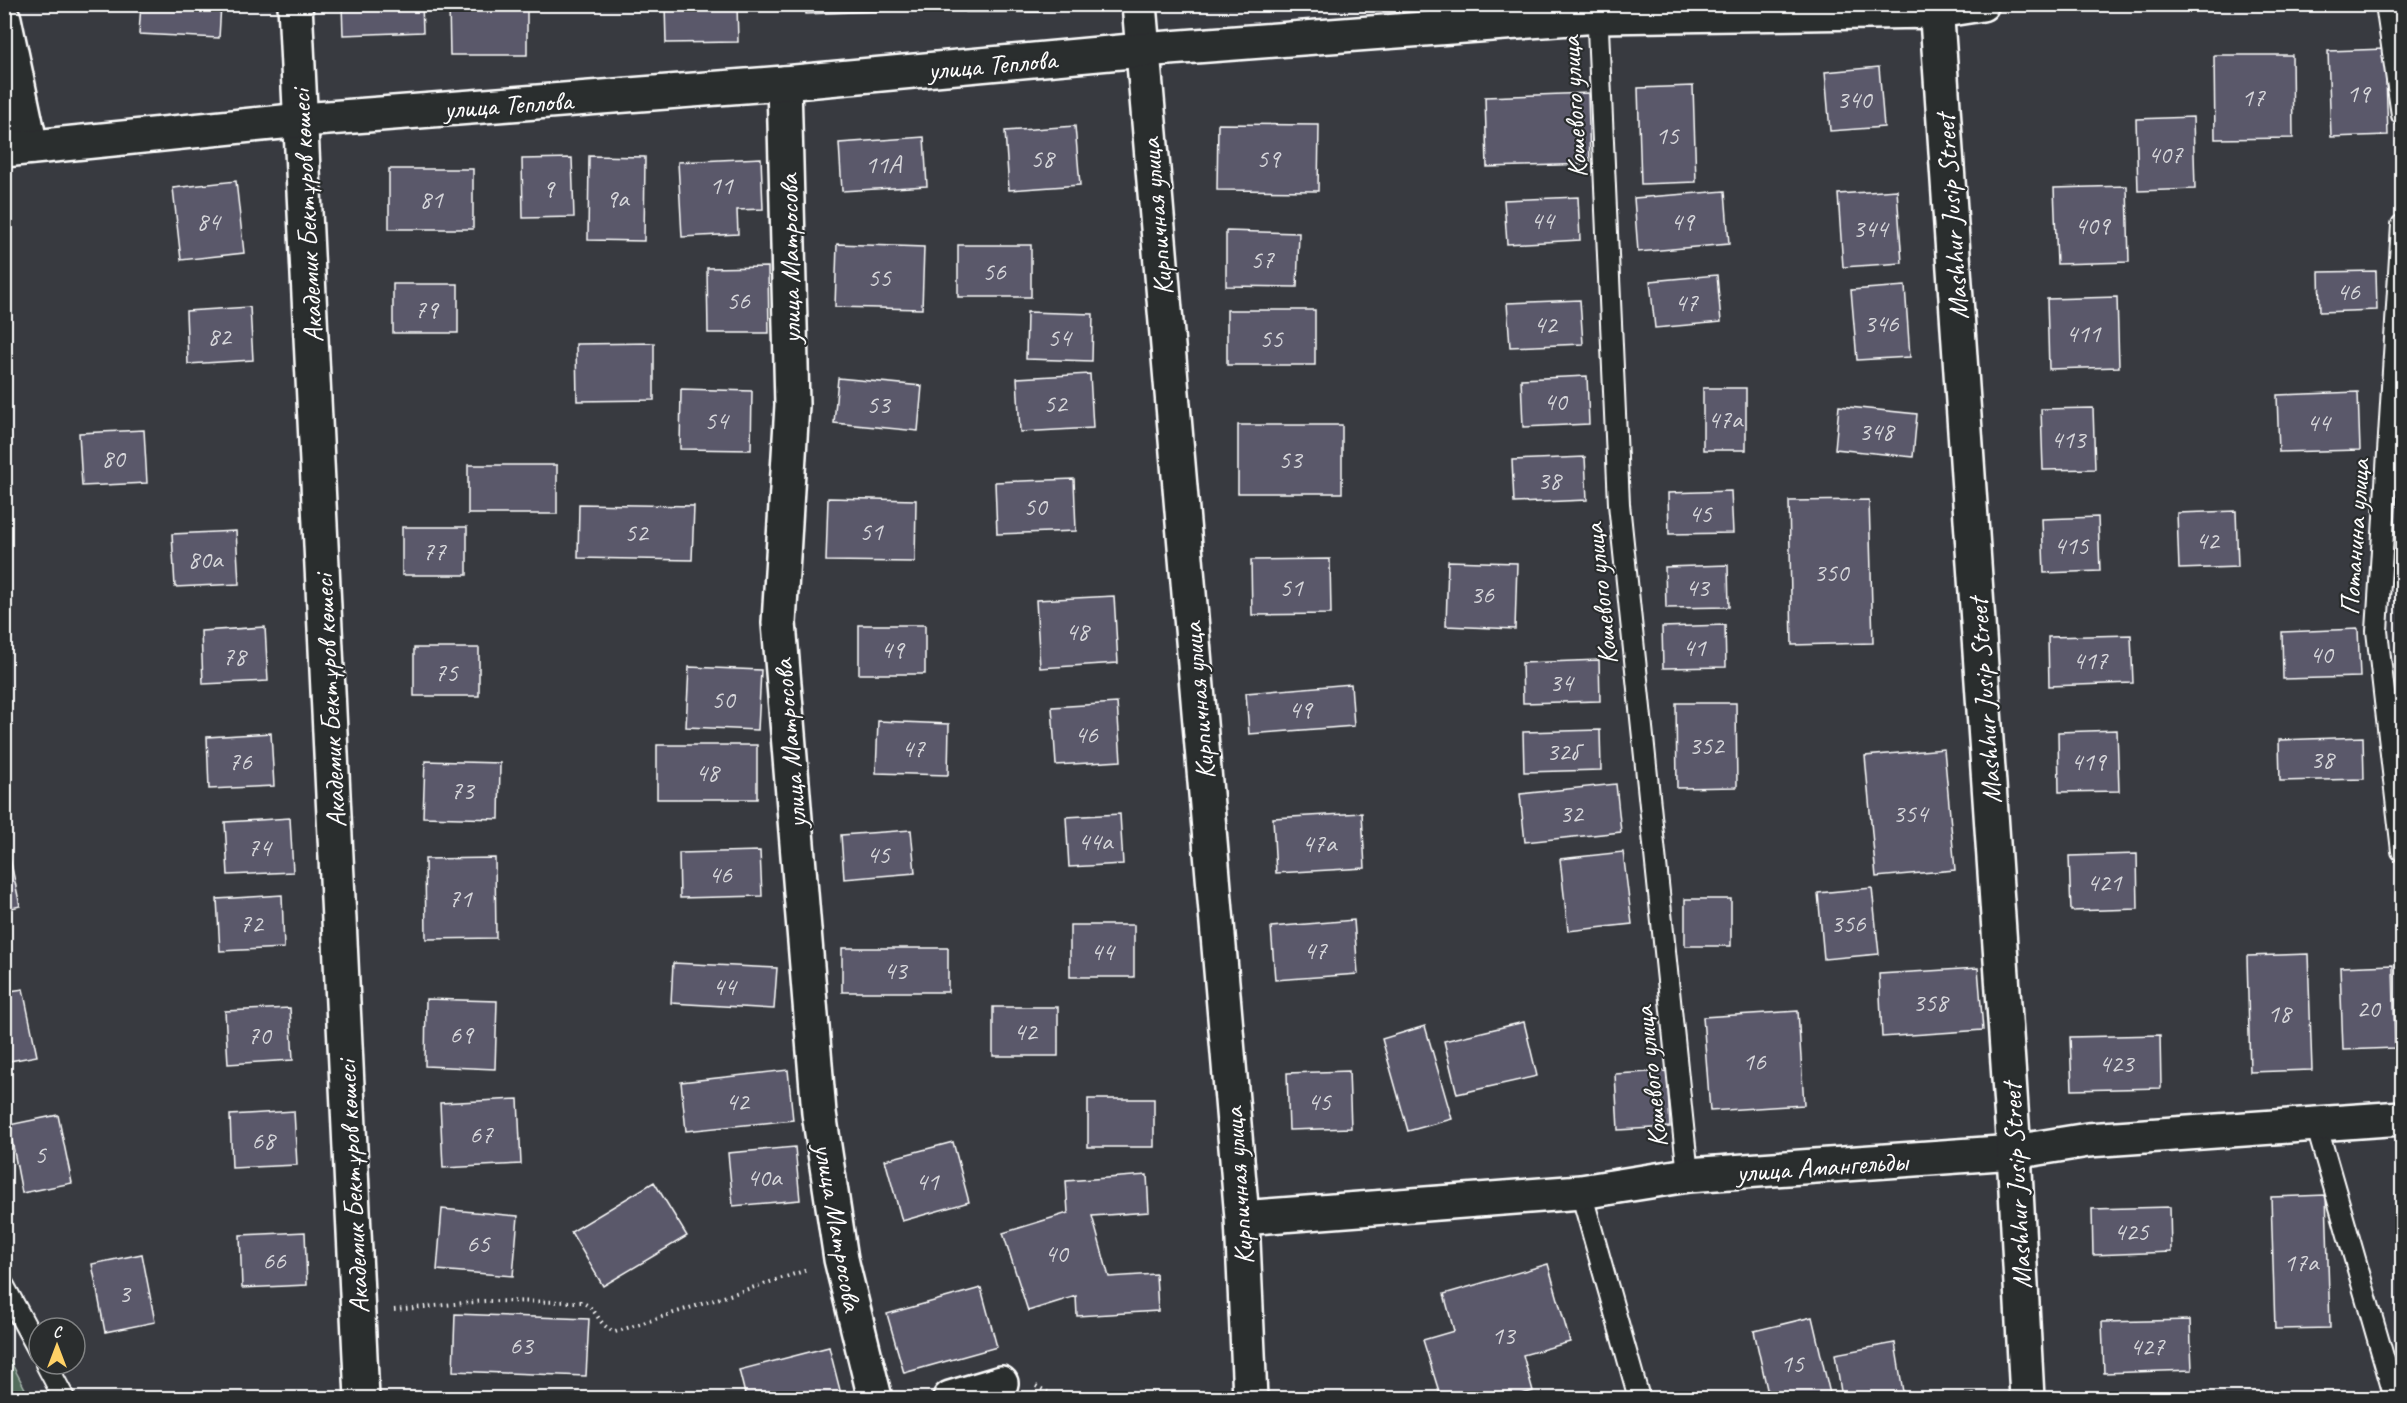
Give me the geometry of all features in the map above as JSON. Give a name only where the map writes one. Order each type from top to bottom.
[{"type":"street","name":"Академик Бектұров көшесі","points":[[295,4],[362,1398]]},
{"type":"street","name":"Кирпичная улица","points":[[1139,4],[1242,1218],[1250,1398]]},
{"type":"street","name":"улица Теплова","points":[[18,149],[302,120],[784,83],[1597,10],[1937,8],[1982,4]]},
{"type":"street","name":"Mashhur Jusip Street","points":[[1937,8],[2014,1152],[2027,1398]]},
{"type":"street","points":[[4,19],[18,149]]},
{"type":"street","name":"улица Матросова","points":[[784,83],[792,405],[779,623],[819,1113],[841,1259],[875,1398]]},
{"type":"street","name":"улица Амангельды","points":[[1242,1218],[1581,1192],[1688,1175],[2014,1152],[2088,1140],[2403,1118]]},
{"type":"street","points":[[950,1398],[1001,1383]]},
{"type":"lane","points":[[2386,4],[2403,115]]},
{"type":"lane","name":"Кошевого улица","points":[[1597,10],[1619,504],[1688,1175]]},
{"type":"lane","name":"Потанина улица","points":[[2403,225],[2377,631],[2403,851]]},
{"type":"lane","points":[[2316,1124],[2395,1398]]},
{"type":"lane","points":[[1581,1192],[1639,1398]]},
{"type":"lane","points":[[4,1286],[27,1329]]},
{"type":"lane","points":[[52,1376],[64,1398]]},
{"type":"path","points":[[358,1313],[485,1301],[581,1302],[590,1306],[604,1327],[615,1332],[841,1259]]},
{"type":"green space","points":[[4,1349],[6,1353],[30,1398],[5,1398]]},
{"type":"building","points":[[141,4],[221,4],[219,38],[139,34]]},
{"type":"building","points":[[342,4],[422,4],[423,32],[343,35]]},
{"type":"building","points":[[449,4],[527,4],[527,55],[450,55]]},
{"type":"building","points":[[665,4],[737,4],[738,42],[666,43]]},
{"type":"building","points":[[805,4],[901,4],[901,10],[806,14]]},
{"type":"building","points":[[966,4],[1040,4],[1040,12],[966,12]]},
{"type":"building","points":[[2385,49],[2388,135],[2331,137],[2328,51]]},
{"type":"building","points":[[2214,55],[2292,55],[2293,138],[2215,139]]},
{"type":"building","points":[[1879,67],[1884,127],[1830,131],[1825,72]]},
{"type":"building","points":[[1693,86],[1696,182],[1641,184],[1638,88]]},
{"type":"building","points":[[1588,93],[1590,164],[1487,167],[1485,97]]},
{"type":"building","points":[[2193,117],[2195,189],[2138,191],[2136,119]]},
{"type":"building","points":[[1218,124],[1319,125],[1318,191],[1217,190]]},
{"type":"building","points":[[1075,126],[1080,185],[1009,190],[1005,131]]},
{"type":"building","points":[[924,137],[927,186],[842,191],[839,143]]},
{"type":"building","points":[[589,156],[645,157],[644,241],[588,240]]},
{"type":"building","points":[[572,158],[574,217],[523,218],[522,159]]},
{"type":"building","points":[[761,158],[763,209],[737,210],[738,234],[682,237],[678,162]]},
{"type":"building","points":[[389,169],[473,169],[473,229],[389,229]]},
{"type":"building","points":[[236,181],[244,253],[181,260],[173,188]]},
{"type":"building","points":[[2127,186],[2129,262],[2057,264],[2054,188]]},
{"type":"building","points":[[1897,190],[1902,263],[1843,267],[1838,194]]},
{"type":"building","points":[[1725,191],[1729,244],[1638,252],[1634,198]]},
{"type":"building","points":[[1578,197],[1580,240],[1507,244],[1504,200]]},
{"type":"building","points":[[1226,231],[1299,233],[1297,287],[1226,286]]},
{"type":"building","points":[[837,244],[924,247],[922,309],[835,307]]},
{"type":"building","points":[[958,245],[1031,245],[1031,297],[958,297]]},
{"type":"building","points":[[768,267],[769,333],[708,333],[707,268]]},
{"type":"building","points":[[2376,271],[2377,310],[2320,312],[2319,272]]},
{"type":"building","points":[[1717,275],[1721,322],[1655,328],[1650,281]]},
{"type":"building","points":[[393,284],[458,284],[458,333],[393,333]]},
{"type":"building","points":[[1905,286],[1910,357],[1857,360],[1851,290]]},
{"type":"building","points":[[2117,297],[2119,367],[2049,369],[2047,299]]},
{"type":"building","points":[[1580,300],[1583,344],[1510,347],[1507,303]]},
{"type":"building","points":[[250,307],[253,360],[188,364],[186,311]]},
{"type":"building","points":[[1227,310],[1315,310],[1315,365],[1227,365]]},
{"type":"building","points":[[1027,312],[1093,314],[1092,361],[1026,359]]},
{"type":"building","points":[[654,343],[654,400],[577,401],[576,344]]},
{"type":"building","points":[[1090,374],[1093,428],[1020,432],[1017,378]]},
{"type":"building","points":[[1587,376],[1589,424],[1523,427],[1521,379]]},
{"type":"building","points":[[838,378],[922,386],[918,431],[834,423]]},
{"type":"building","points":[[1703,388],[1746,388],[1746,450],[1703,450]]},
{"type":"building","points":[[681,389],[752,391],[751,450],[680,449]]},
{"type":"building","points":[[2358,392],[2360,450],[2279,452],[2277,395]]},
{"type":"building","points":[[1839,406],[1917,414],[1913,457],[1835,449]]},
{"type":"building","points":[[2093,408],[2095,469],[2043,470],[2041,409]]},
{"type":"building","points":[[1238,425],[1342,425],[1342,493],[1238,493]]},
{"type":"building","points":[[144,430],[147,483],[82,486],[79,433]]},
{"type":"building","points":[[1585,457],[1587,500],[1514,503],[1512,460]]},
{"type":"building","points":[[468,465],[557,465],[557,514],[468,514]]},
{"type":"building","points":[[1074,479],[1076,531],[997,534],[995,482]]},
{"type":"building","points":[[1731,491],[1733,533],[1669,534],[1668,493]]},
{"type":"building","points":[[828,498],[916,500],[915,562],[826,561]]},
{"type":"building","points":[[1869,500],[1873,643],[1792,645],[1789,501]]},
{"type":"building","points":[[579,504],[694,506],[692,560],[578,558]]},
{"type":"building","points":[[2236,511],[2238,567],[2179,569],[2177,513]]},
{"type":"building","points":[[2098,517],[2100,571],[2044,573],[2042,519]]},
{"type":"building","points":[[402,527],[467,527],[467,575],[402,575]]},
{"type":"building","points":[[236,531],[239,584],[175,587],[172,534]]},
{"type":"building","points":[[1330,559],[1331,614],[1252,615],[1251,560]]},
{"type":"building","points":[[1448,561],[1517,563],[1515,629],[1446,626]]},
{"type":"building","points":[[1728,565],[1729,607],[1666,608],[1665,567]]},
{"type":"building","points":[[1114,596],[1118,663],[1040,668],[1036,600]]},
{"type":"building","points":[[859,625],[925,625],[925,674],[859,674]]},
{"type":"building","points":[[1725,625],[1726,667],[1663,668],[1662,627]]},
{"type":"building","points":[[265,627],[268,681],[203,684],[201,631]]},
{"type":"building","points":[[2358,629],[2360,677],[2283,679],[2282,632]]},
{"type":"building","points":[[2131,635],[2133,683],[2049,686],[2048,637]]},
{"type":"building","points":[[414,648],[479,648],[479,696],[414,696]]},
{"type":"building","points":[[1599,660],[1600,701],[1523,703],[1522,663]]},
{"type":"building","points":[[689,667],[761,670],[758,730],[686,727]]},
{"type":"building","points":[[1351,684],[1354,726],[1249,734],[1246,693]]},
{"type":"building","points":[[1117,703],[1121,761],[1056,765],[1052,707]]},
{"type":"building","points":[[1676,703],[1736,703],[1737,787],[1677,788]]},
{"type":"building","points":[[878,721],[949,724],[948,775],[876,773]]},
{"type":"building","points":[[1600,730],[1601,770],[1524,772],[1523,732]]},
{"type":"building","points":[[2117,730],[2119,791],[2059,792],[2058,732]]},
{"type":"building","points":[[271,733],[274,786],[209,789],[207,737]]},
{"type":"building","points":[[2363,737],[2364,779],[2280,781],[2279,740]]},
{"type":"building","points":[[657,745],[757,745],[757,799],[657,799]]},
{"type":"building","points":[[1944,749],[1955,870],[1876,877],[1865,756]]},
{"type":"building","points":[[425,761],[500,763],[499,819],[423,817]]},
{"type":"building","points":[[1616,784],[1621,832],[1525,842],[1520,794]]},
{"type":"building","points":[[1362,813],[1365,868],[1276,873],[1273,818]]},
{"type":"building","points":[[1120,814],[1123,864],[1069,867],[1066,817]]},
{"type":"building","points":[[290,818],[293,872],[228,875],[225,822]]},
{"type":"building","points":[[911,830],[915,873],[844,879],[841,835]]},
{"type":"building","points":[[4,839],[6,839],[20,906],[4,910]]},
{"type":"building","points":[[760,851],[762,896],[680,898],[679,853]]},
{"type":"building","points":[[1623,852],[1632,924],[1568,931],[1560,859]]},
{"type":"building","points":[[2137,854],[2138,909],[2071,911],[2069,856]]},
{"type":"building","points":[[495,858],[496,938],[426,939],[425,859]]},
{"type":"building","points":[[1872,888],[1879,954],[1824,959],[1818,893]]},
{"type":"building","points":[[282,895],[284,948],[220,951],[217,899]]},
{"type":"building","points":[[1685,899],[1731,899],[1731,946],[1685,946]]},
{"type":"building","points":[[1354,920],[1358,974],[1275,980],[1271,927]]},
{"type":"building","points":[[1070,925],[1134,925],[1134,977],[1070,977]]},
{"type":"building","points":[[842,948],[948,948],[948,992],[842,992]]},
{"type":"building","points":[[2308,954],[2312,1070],[2250,1072],[2247,956]]},
{"type":"building","points":[[673,963],[777,968],[774,1009],[671,1003]]},
{"type":"building","points":[[2393,965],[2395,1048],[2343,1050],[2340,967]]},
{"type":"building","points":[[1978,968],[1983,1030],[1882,1037],[1879,974]]},
{"type":"building","points":[[23,989],[37,1056],[4,1062],[4,992]]},
{"type":"building","points":[[426,999],[497,1001],[495,1069],[425,1066]]},
{"type":"building","points":[[993,1007],[1058,1007],[1058,1056],[993,1056]]},
{"type":"building","points":[[290,1008],[293,1060],[228,1064],[225,1011]]},
{"type":"building","points":[[1798,1011],[1804,1105],[1710,1111],[1703,1017]]},
{"type":"building","points":[[1524,1022],[1537,1076],[1457,1094],[1444,1041]]},
{"type":"building","points":[[1425,1026],[1452,1119],[1408,1131],[1382,1039]]},
{"type":"building","points":[[2160,1035],[2161,1088],[2072,1090],[2070,1037]]},
{"type":"building","points":[[788,1070],[793,1120],[686,1131],[681,1082]]},
{"type":"building","points":[[1349,1071],[1351,1128],[1289,1130],[1287,1073]]},
{"type":"building","points":[[1667,1071],[1670,1127],[1618,1130],[1615,1074]]},
{"type":"building","points":[[518,1099],[521,1164],[443,1168],[440,1103]]},
{"type":"building","points":[[1088,1099],[1154,1099],[1154,1147],[1088,1147]]},
{"type":"building","points":[[294,1111],[297,1165],[232,1168],[230,1115]]},
{"type":"building","points":[[58,1115],[72,1183],[22,1193],[9,1125]]},
{"type":"building","points":[[953,1142],[969,1202],[902,1221],[885,1160]]},
{"type":"building","points":[[795,1147],[800,1200],[733,1206],[728,1153]]},
{"type":"building","points":[[1147,1175],[1149,1212],[1092,1216],[1109,1277],[1156,1274],[1158,1311],[1077,1316],[1076,1296],[1028,1311],[1003,1233],[1068,1213],[1066,1181]]},
{"type":"building","points":[[654,1182],[687,1236],[603,1286],[571,1232]]},
{"type":"building","points":[[2326,1195],[2330,1328],[2275,1329],[2271,1197]]},
{"type":"building","points":[[2170,1207],[2171,1252],[2093,1255],[2092,1209]]},
{"type":"building","points":[[442,1209],[518,1216],[513,1276],[437,1270]]},
{"type":"building","points":[[305,1232],[307,1285],[242,1288],[240,1235]]},
{"type":"building","points":[[142,1254],[155,1322],[105,1332],[92,1264]]},
{"type":"building","points":[[1548,1264],[1570,1342],[1523,1355],[1533,1391],[1508,1398],[1441,1398],[1423,1340],[1454,1331],[1444,1294]]},
{"type":"building","points":[[981,1288],[997,1347],[904,1373],[887,1314]]},
{"type":"building","points":[[455,1314],[589,1319],[586,1376],[453,1371]]},
{"type":"building","points":[[1812,1317],[1830,1394],[1812,1398],[1769,1398],[1754,1331]]},
{"type":"building","points":[[2190,1320],[2192,1370],[2104,1373],[2102,1322]]},
{"type":"building","points":[[1895,1343],[1904,1398],[1842,1398],[1835,1354]]},
{"type":"building","points":[[829,1347],[842,1398],[746,1398],[739,1370]]},
{"type":"building","points":[[1974,1394],[1975,1398],[1949,1398]]}]
